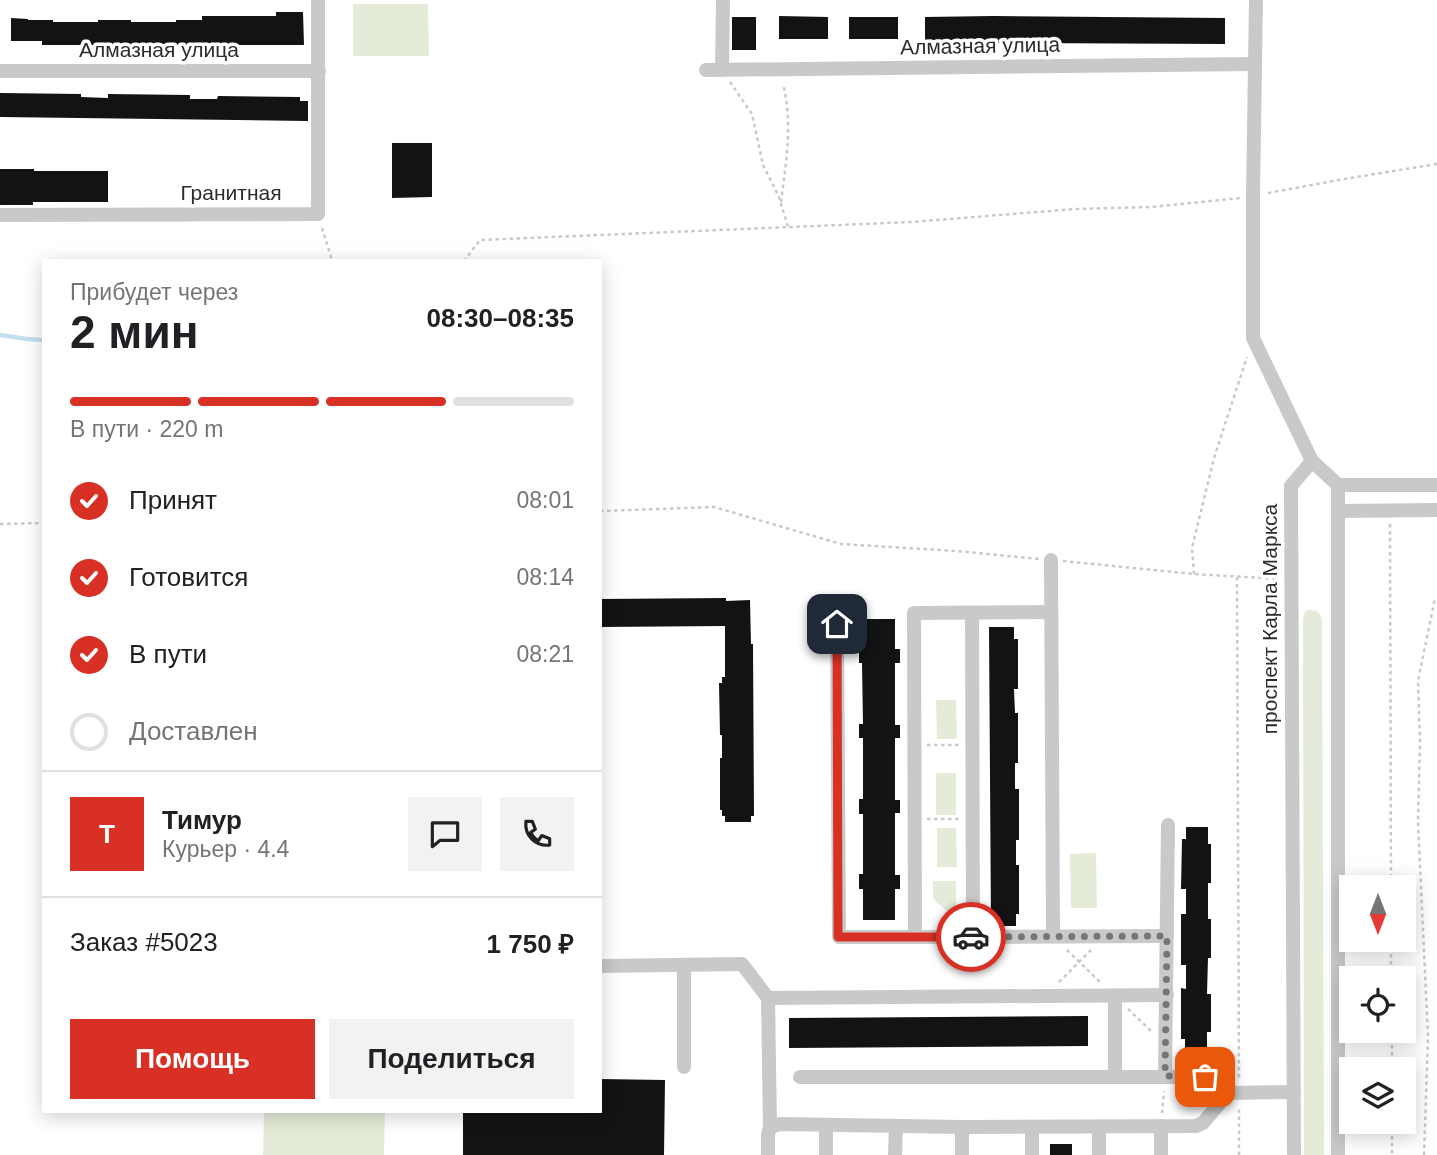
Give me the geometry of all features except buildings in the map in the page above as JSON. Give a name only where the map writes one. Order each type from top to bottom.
[{"type":"street","points":[[318,0],[318,214]]},
{"type":"street","points":[[722,70],[723,0]]},
{"type":"street","points":[[1256,0],[1253,338],[1312,461],[1338,485],[1437,485]]},
{"type":"street","name":"Алмазная улица","points":[[706,70],[1255,64]]},
{"type":"street","name":"Алмазная улица","points":[[0,71],[319,71]]},
{"type":"street","name":"Гранитная","points":[[0,215],[318,214]]},
{"type":"street","name":"проспект Карла Маркса","points":[[1294,1155],[1291,486],[1312,461]]},
{"type":"street","points":[[1338,485],[1338,1155]]},
{"type":"street","points":[[1338,511],[1437,510]]},
{"type":"street","points":[[1051,560],[1053,936]]},
{"type":"street","points":[[915,937],[914,613],[1051,612]]},
{"type":"street","points":[[972,613],[973,937]]},
{"type":"street","points":[[837,624],[838,937],[1167,936]]},
{"type":"street","points":[[1165,1076],[1168,825]]},
{"type":"street","points":[[602,966],[742,964],[768,998],[768,1155]]},
{"type":"street","points":[[684,965],[684,1067]]},
{"type":"street","points":[[768,998],[1167,995]]},
{"type":"street","points":[[1115,996],[1115,1076]]},
{"type":"street","points":[[800,1077],[1205,1077],[1214,1079],[1234,1092],[1294,1092]]},
{"type":"street","points":[[770,1128],[780,1124],[962,1127],[1196,1126],[1203,1123],[1234,1092]]},
{"type":"street","points":[[826,1125],[826,1155]]},
{"type":"street","points":[[895,1126],[895,1155]]},
{"type":"street","points":[[1161,1126],[1161,1155]]},
{"type":"street","points":[[962,1127],[962,1155]]},
{"type":"street","points":[[1032,1127],[1032,1155]]},
{"type":"street","points":[[1098,1127],[1098,1155]]},
{"type":"path","points":[[768,69],[782,80],[787,101],[789,133],[781,204]]},
{"type":"path","points":[[722,70],[752,114],[763,165],[789,227]]},
{"type":"path","points":[[466,259],[480,240],[911,222],[1075,209],[1152,207],[1253,195],[1437,164]]},
{"type":"path","points":[[318,214],[332,259]]},
{"type":"path","points":[[1194,574],[1192,548],[1214,458],[1253,338]]},
{"type":"path","points":[[602,512],[714,507],[841,544],[957,551],[1194,574],[1290,580]]},
{"type":"path","points":[[1390,510],[1391,875]]},
{"type":"path","points":[[0,524],[42,523]]},
{"type":"path","points":[[1237,576],[1234,1092],[1238,1155]]},
{"type":"path","points":[[1424,1155],[1428,1037],[1418,822],[1418,681],[1435,598]]},
{"type":"path","points":[[915,745],[972,745]]},
{"type":"path","points":[[915,820],[973,819]]},
{"type":"path","points":[[1045,996],[1105,936]]},
{"type":"path","points":[[1161,1126],[1165,1076]]},
{"type":"path","points":[[1392,1134],[1392,1155]]},
{"type":"green space","points":[[353,4],[428,4],[429,56],[353,56]]},
{"type":"green space","points":[[1308,610],[1318,612],[1322,620],[1324,1155],[1304,1155],[1303,619]]},
{"type":"green space","points":[[936,700],[956,700],[957,739],[937,739]]},
{"type":"green space","points":[[936,773],[956,773],[956,815],[936,815]]},
{"type":"green space","points":[[937,828],[956,828],[957,867],[937,867]]},
{"type":"green space","points":[[1096,853],[1097,908],[1071,908],[1070,854]]},
{"type":"green space","points":[[933,881],[956,881],[956,910],[947,911],[933,899]]},
{"type":"green space","points":[[264,1113],[385,1113],[384,1155],[263,1155]]},
{"type":"waterway","points":[[0,335],[42,340]]},
{"type":"way so far","points":[[971,937],[1167,936],[1165,1076],[1205,1077]]},
{"type":"route","points":[[837,624],[838,937],[971,937]]}]
